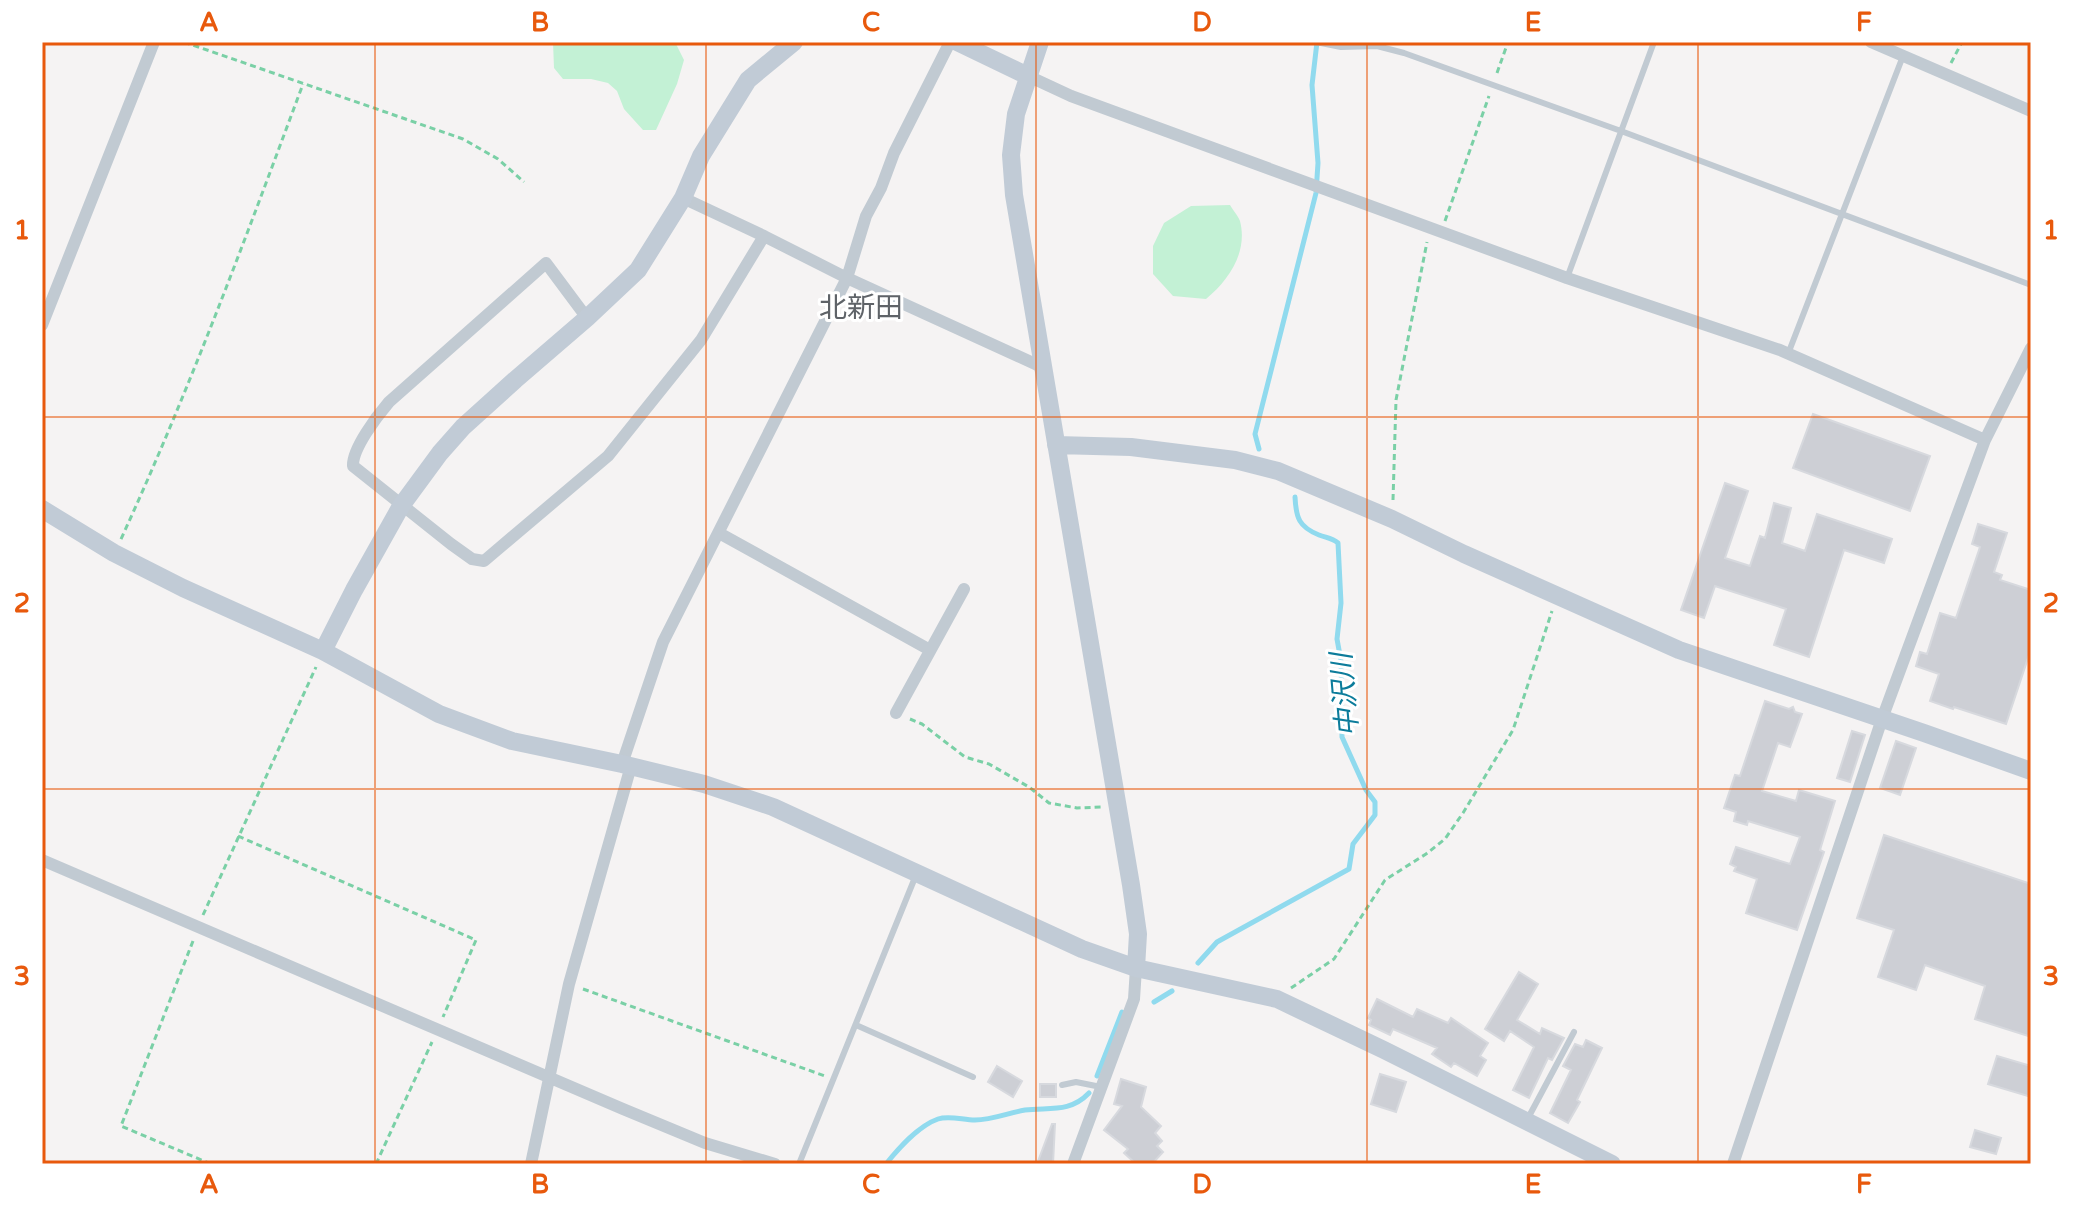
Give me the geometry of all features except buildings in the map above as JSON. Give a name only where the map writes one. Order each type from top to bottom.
[{"type":"street","points":[[42,325],[154,42]]},
{"type":"street","points":[[323,651],[401,506],[440,453],[463,427],[638,270],[683,198],[701,156],[748,80],[794,42]]},
{"type":"street","points":[[531,1164],[569,984],[663,642],[847,278],[866,216],[950,42]]},
{"type":"street","points":[[957,42],[1071,96],[1567,278],[1788,354],[1985,440]]},
{"type":"street","points":[[1040,42],[1016,114],[1011,155],[1014,195],[1138,934],[1134,999],[1073,1164]]},
{"type":"street","points":[[1871,42],[2031,111]]},
{"type":"street","points":[[683,198],[847,278],[1044,368]]},
{"type":"street","points":[[587,318],[546,263],[389,402],[353,456],[353,466],[472,559],[484,561],[608,456],[701,340],[764,236]]},
{"type":"street","points":[[1733,1164],[1882,719],[1985,440],[2031,348]]},
{"type":"street","points":[[1056,445],[1131,447],[1235,460],[1278,471],[1392,519],[1679,650],[2031,771]]},
{"type":"street","points":[[42,509],[114,553],[323,651],[439,714],[512,741],[704,784],[773,807],[1082,949],[1136,968],[1277,999],[1612,1164]]},
{"type":"street","points":[[719,533],[930,650]]},
{"type":"street","points":[[896,713],[964,589]]},
{"type":"street","points":[[42,860],[705,1143],[775,1164]]},
{"type":"lane","points":[[1316,42],[1341,47],[1377,46],[1404,53],[2031,285]]},
{"type":"lane","points":[[1567,278],[1654,42]]},
{"type":"lane","points":[[1788,354],[1903,56]]},
{"type":"lane","points":[[799,1164],[917,872]]},
{"type":"lane","points":[[856,1025],[973,1077]]},
{"type":"lane","points":[[1527,1121],[1574,1032]]},
{"type":"lane","points":[[1062,1085],[1076,1082],[1102,1088]]},
{"type":"path","points":[[184,42],[463,139],[498,159],[524,182]]},
{"type":"path","points":[[1392,519],[1396,400],[1436,230],[1508,42]]},
{"type":"path","points":[[1946,74],[1962,42]]},
{"type":"path","points":[[114,553],[237,262],[303,84]]},
{"type":"path","points":[[1277,999],[1334,959],[1385,880],[1445,839],[1513,730],[1557,596]]},
{"type":"path","points":[[896,713],[922,724],[965,757],[1008,774],[1049,803],[1077,808],[1117,806]]},
{"type":"path","points":[[238,836],[476,940],[376,1164]]},
{"type":"path","points":[[569,984],[834,1079]]},
{"type":"green space","points":[[553,42],[675,42],[684,60],[677,84],[656,130],[643,130],[624,109],[617,91],[608,83],[591,79],[563,79],[554,68]]},
{"type":"green space","points":[[1230,205],[1240,221],[1242,232],[1239,254],[1229,274],[1206,299],[1173,296],[1153,274],[1153,246],[1164,223],[1191,206]]},
{"type":"waterway","name":"中沢川","points":[[1259,449],[1255,434],[1316,193],[1318,163],[1312,85],[1317,42]]},
{"type":"waterway","name":"中沢川","points":[[1198,963],[1217,942],[1349,869],[1353,844],[1375,815],[1375,802],[1366,790],[1342,737],[1341,661],[1337,639],[1341,603],[1338,543],[1303,525],[1296,511],[1295,497]]},
{"type":"waterway","name":"中沢川","points":[[1154,1002],[1172,991]]},
{"type":"waterway","name":"中沢川","points":[[1097,1076],[1122,1012]]},
{"type":"waterway","name":"中沢川","points":[[886,1164],[916,1132],[938,1119],[981,1120],[1025,1110],[1059,1108],[1074,1104],[1089,1093]]},
{"type":"district","name":"北新田","points":[[861,308]]}]
